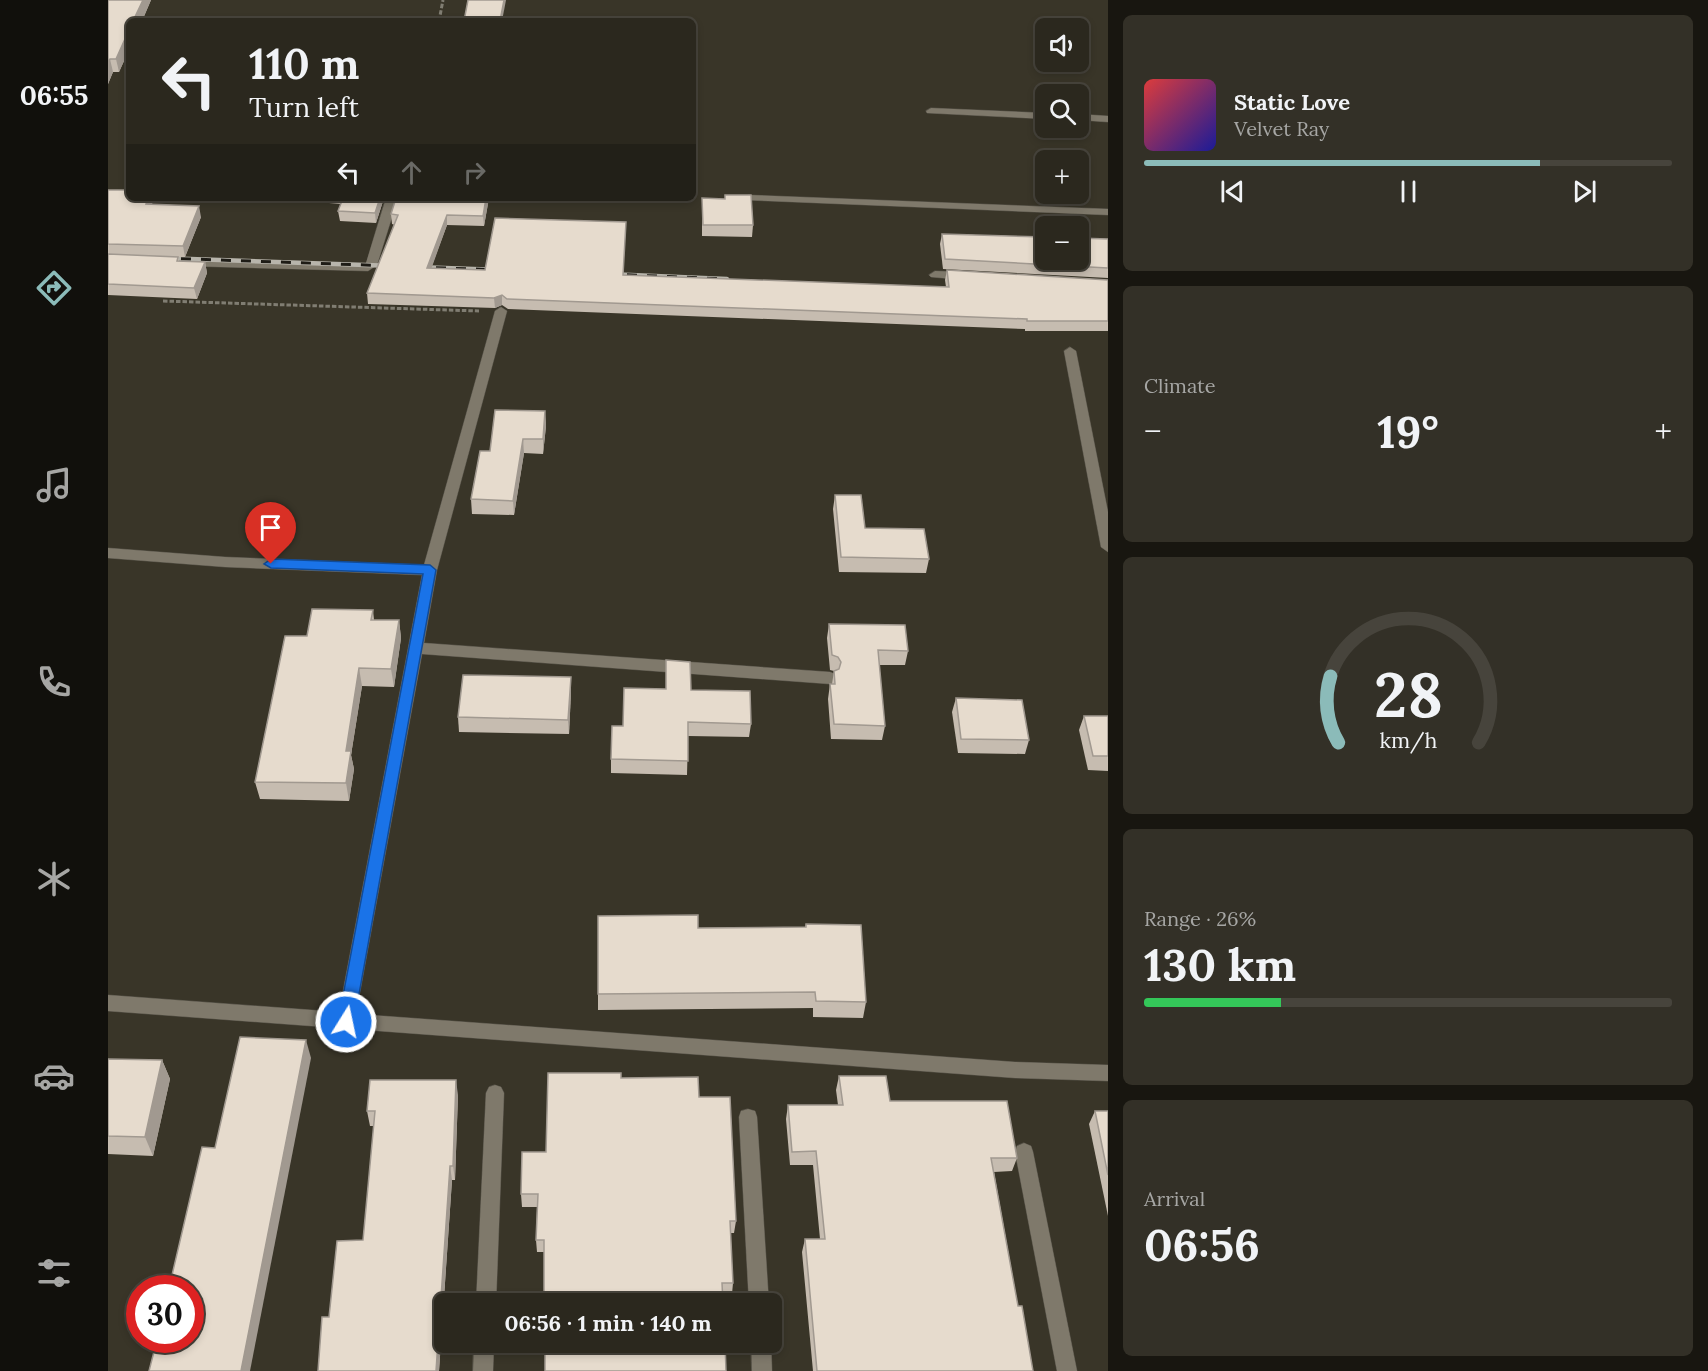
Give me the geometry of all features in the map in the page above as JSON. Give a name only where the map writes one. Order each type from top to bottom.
[{"type":"street","points":[[932,111],[1035,116]]},
{"type":"street","points":[[1089,117],[1108,118]]},
{"type":"street","points":[[749,198],[1108,212]]},
{"type":"street","points":[[178,263],[364,269],[371,265],[391,201]]},
{"type":"street","points":[[935,275],[981,277]]},
{"type":"street","points":[[346,1022],[430,570],[501,311]]},
{"type":"street","points":[[1070,351],[1108,547]]},
{"type":"street","points":[[108,553],[225,562],[430,570]]},
{"type":"street","points":[[415,648],[830,678]]},
{"type":"street","points":[[108,1003],[346,1022],[758,1049],[1015,1070],[1108,1073]]},
{"type":"street","points":[[486,1293],[495,1093]]},
{"type":"street","points":[[748,1117],[758,1293]]},
{"type":"street","points":[[1024,1152],[1067,1371]]},
{"type":"street","points":[[483,1371],[484,1353]]},
{"type":"street","points":[[761,1353],[762,1371]]},
{"type":"path","points":[[440,18],[443,0]]},
{"type":"path","points":[[163,301],[501,311]]},
{"type":"building","points":[[108,0],[143,0],[134,18],[126,18],[126,37],[116,59],[110,59],[108,63]]},
{"type":"building","points":[[468,0],[504,0],[501,18],[465,18]]},
{"type":"building","points":[[108,190],[126,190],[126,201],[199,206],[183,246],[108,244]]},
{"type":"building","points":[[725,195],[751,195],[753,225],[703,225],[702,198],[725,199]]},
{"type":"building","points":[[342,201],[379,201],[375,213],[338,211]]},
{"type":"building","points":[[395,201],[486,201],[483,216],[447,215],[427,268],[485,270],[495,218],[626,222],[623,275],[949,287],[947,270],[1108,280],[1108,321],[1027,321],[1027,319],[507,299],[502,295],[494,298],[367,293],[398,215],[391,214]]},
{"type":"building","points":[[942,234],[1035,237],[1035,264],[945,259]]},
{"type":"building","points":[[1089,238],[1108,239],[1108,268],[1089,267]]},
{"type":"building","points":[[108,254],[178,257],[177,261],[205,262],[194,288],[108,284]]},
{"type":"building","points":[[495,410],[545,411],[543,439],[523,439],[513,501],[471,499],[480,451],[490,451]]},
{"type":"building","points":[[835,495],[861,495],[865,528],[924,529],[929,559],[841,557]]},
{"type":"building","points":[[312,609],[373,610],[371,620],[399,620],[391,669],[359,668],[346,751],[351,751],[346,783],[255,782],[285,636],[307,636]]},
{"type":"building","points":[[829,624],[905,625],[908,651],[878,650],[885,726],[834,724],[830,684],[835,684],[834,671],[839,669],[841,662],[838,657],[832,655]]},
{"type":"building","points":[[666,660],[690,662],[691,690],[750,691],[751,724],[688,722],[688,761],[611,759],[612,726],[623,726],[624,688],[666,689]]},
{"type":"building","points":[[463,675],[571,677],[568,720],[458,717]]},
{"type":"building","points":[[956,698],[1022,700],[1029,740],[961,739]]},
{"type":"building","points":[[1084,716],[1108,716],[1108,756],[1093,756]]},
{"type":"building","points":[[698,915],[698,928],[806,927],[806,924],[861,925],[866,1002],[816,1001],[815,992],[598,994],[598,916]]},
{"type":"building","points":[[240,1037],[306,1040],[241,1371],[149,1371],[154,1353],[204,1353],[204,1275],[172,1275],[202,1147],[215,1148]]},
{"type":"building","points":[[108,1059],[162,1060],[145,1137],[108,1136]]},
{"type":"building","points":[[548,1073],[621,1073],[621,1078],[698,1077],[699,1097],[730,1097],[736,1221],[730,1221],[733,1283],[722,1283],[722,1293],[544,1293],[544,1240],[536,1240],[538,1194],[521,1194],[522,1152],[546,1152]]},
{"type":"building","points":[[839,1076],[886,1076],[890,1101],[1007,1101],[1017,1158],[991,1158],[1018,1306],[1022,1306],[1033,1371],[817,1371],[805,1239],[825,1239],[816,1151],[792,1152],[788,1105],[843,1105]]},
{"type":"building","points":[[370,1080],[456,1080],[453,1166],[450,1166],[441,1293],[434,1293],[436,1371],[318,1371],[322,1317],[329,1317],[337,1241],[363,1240],[375,1111],[367,1111]]},
{"type":"building","points":[[1095,1111],[1108,1111],[1108,1175]]},
{"type":"building","points":[[545,1353],[725,1353],[726,1371],[545,1371]]},
{"type":"railway","points":[[161,258],[395,266]]},
{"type":"railway","points":[[416,267],[502,270]]},
{"type":"railway","points":[[607,274],[727,279]]},
{"type":"route","points":[[271,564],[430,570],[346,1022]]}]
